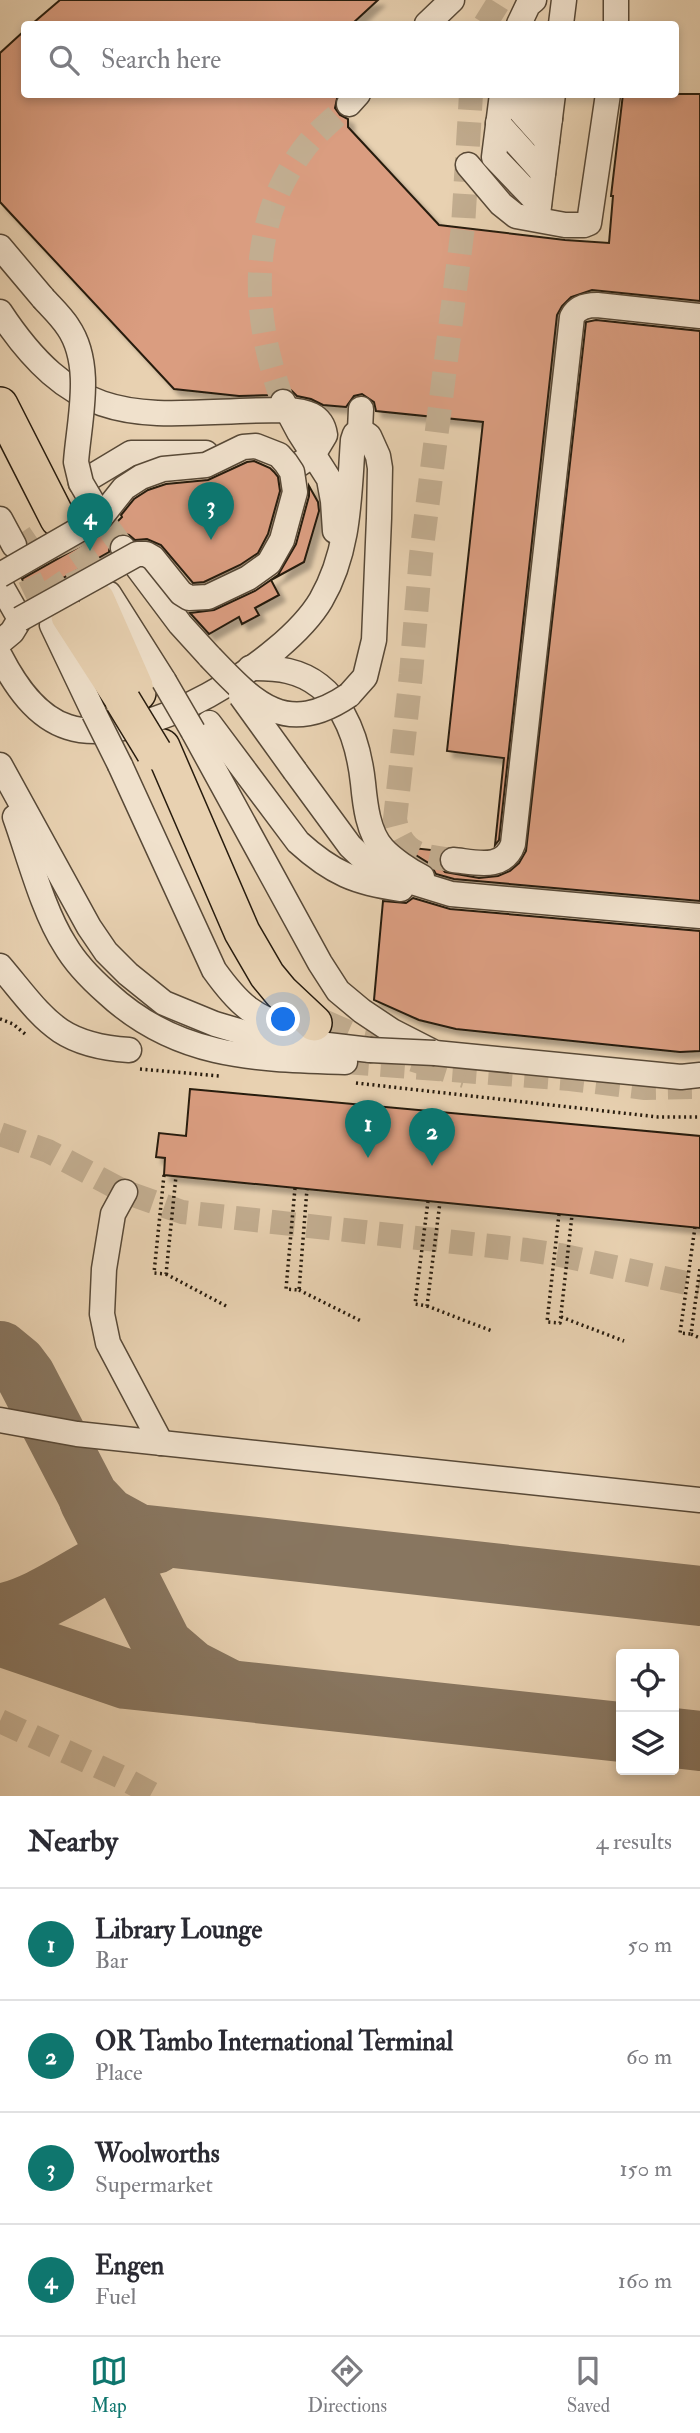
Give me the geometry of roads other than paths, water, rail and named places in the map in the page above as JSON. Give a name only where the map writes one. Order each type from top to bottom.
[{"type":"highway","points":[[0,405],[58,519]]},
{"type":"highway","points":[[90,610],[139,693],[158,750],[183,799],[242,932],[281,992],[314,1023]]},
{"type":"street","points":[[430,21],[452,0]]},
{"type":"street","points":[[520,21],[528,5],[534,0]]},
{"type":"street","points":[[561,21],[564,0]]},
{"type":"street","points":[[617,0],[617,21]]},
{"type":"street","points":[[503,98],[494,157],[540,197],[565,225],[589,223],[606,98]]},
{"type":"street","points":[[509,98],[549,130]]},
{"type":"street","points":[[532,98],[549,130]]},
{"type":"street","points":[[468,165],[501,204],[516,216],[540,197],[553,98]]},
{"type":"street","points":[[0,247],[68,327],[73,337],[81,366],[83,388],[76,462],[81,483],[104,521]]},
{"type":"street","points":[[453,860],[499,862],[506,858],[513,844],[572,317],[576,310],[597,305],[700,316]]},
{"type":"street","points":[[0,312],[31,354],[49,373],[70,389],[113,409],[145,414],[175,414],[284,406],[305,460],[329,479],[334,501],[335,535],[326,589]]},
{"type":"street","points":[[0,656],[11,677],[32,704],[53,721],[77,730],[114,730],[151,722],[202,698],[250,668],[297,631],[312,613],[326,589],[344,539],[351,493],[353,440],[360,419],[378,456],[380,468],[374,640],[365,677],[349,695],[329,708],[310,715],[278,712],[250,696],[210,657],[180,624],[126,552]]},
{"type":"street","points":[[0,575],[104,521],[124,488],[141,477],[163,469],[206,465],[243,447],[256,446],[267,448],[279,455],[292,472],[295,492],[282,540],[270,563],[248,578],[208,597],[189,598],[175,586],[153,558],[146,554],[126,552],[20,619],[12,632],[0,642]]},
{"type":"street","points":[[81,483],[126,455],[137,452],[206,453]]},
{"type":"street","points":[[0,584],[20,619]]},
{"type":"street","points":[[90,610],[139,693],[201,727],[298,842],[331,869],[348,878],[369,885],[430,894],[700,916]]},
{"type":"street","points":[[210,657],[350,846],[383,873],[459,895]]},
{"type":"street","points":[[250,668],[290,671],[318,685],[328,695],[352,728],[362,769],[368,818],[383,849],[417,874],[459,895]]},
{"type":"street","points":[[139,693],[120,765],[214,970],[232,995],[267,1021],[370,1050]]},
{"type":"street","points":[[201,727],[251,837],[338,991],[392,1031],[435,1053]]},
{"type":"street","points":[[0,765],[76,904],[106,952],[164,1003],[215,1024],[259,1037],[370,1050],[435,1053],[669,1076],[700,1075]]},
{"type":"street","points":[[0,777],[64,944],[89,978],[124,1010],[170,1037],[187,1043],[243,1056],[345,1062]]},
{"type":"street","points":[[0,966],[34,1008],[58,1030],[89,1045],[129,1050]]},
{"type":"street","points":[[125,1192],[113,1214],[104,1269],[102,1314],[108,1343],[161,1443]]},
{"type":"street","points":[[0,1420],[77,1434],[700,1500]]},
{"type":"tunnel","points":[[487,21],[500,0]]},
{"type":"tunnel","points":[[453,860],[415,852],[402,840],[395,819],[421,555],[463,227],[471,98]]},
{"type":"tunnel","points":[[283,402],[265,338],[260,273],[263,241],[271,210],[285,179],[303,150],[349,104]]},
{"type":"tunnel","points":[[58,519],[109,593]]},
{"type":"tunnel","points":[[58,519],[97,600]]},
{"type":"tunnel","points":[[107,526],[123,548]]},
{"type":"tunnel","points":[[15,537],[69,616]]},
{"type":"tunnel","points":[[14,545],[52,625]]},
{"type":"tunnel","points":[[314,1023],[355,1041],[410,1053],[467,1071]]},
{"type":"tunnel","points":[[345,1062],[570,1079],[645,1088],[696,1087]]},
{"type":"tunnel","points":[[0,1134],[48,1151],[125,1192],[182,1212],[527,1250],[700,1286]]},
{"type":"tunnel","points":[[0,1721],[156,1796]]},
{"type":"place","name":"Woolworths","points":[[211,540]]},
{"type":"place","name":"Engen","points":[[90,551]]},
{"type":"place","name":"Library Lounge","points":[[368,1158]]},
{"type":"place","name":"OR Tambo International Terminal","points":[[432,1166]]}]
